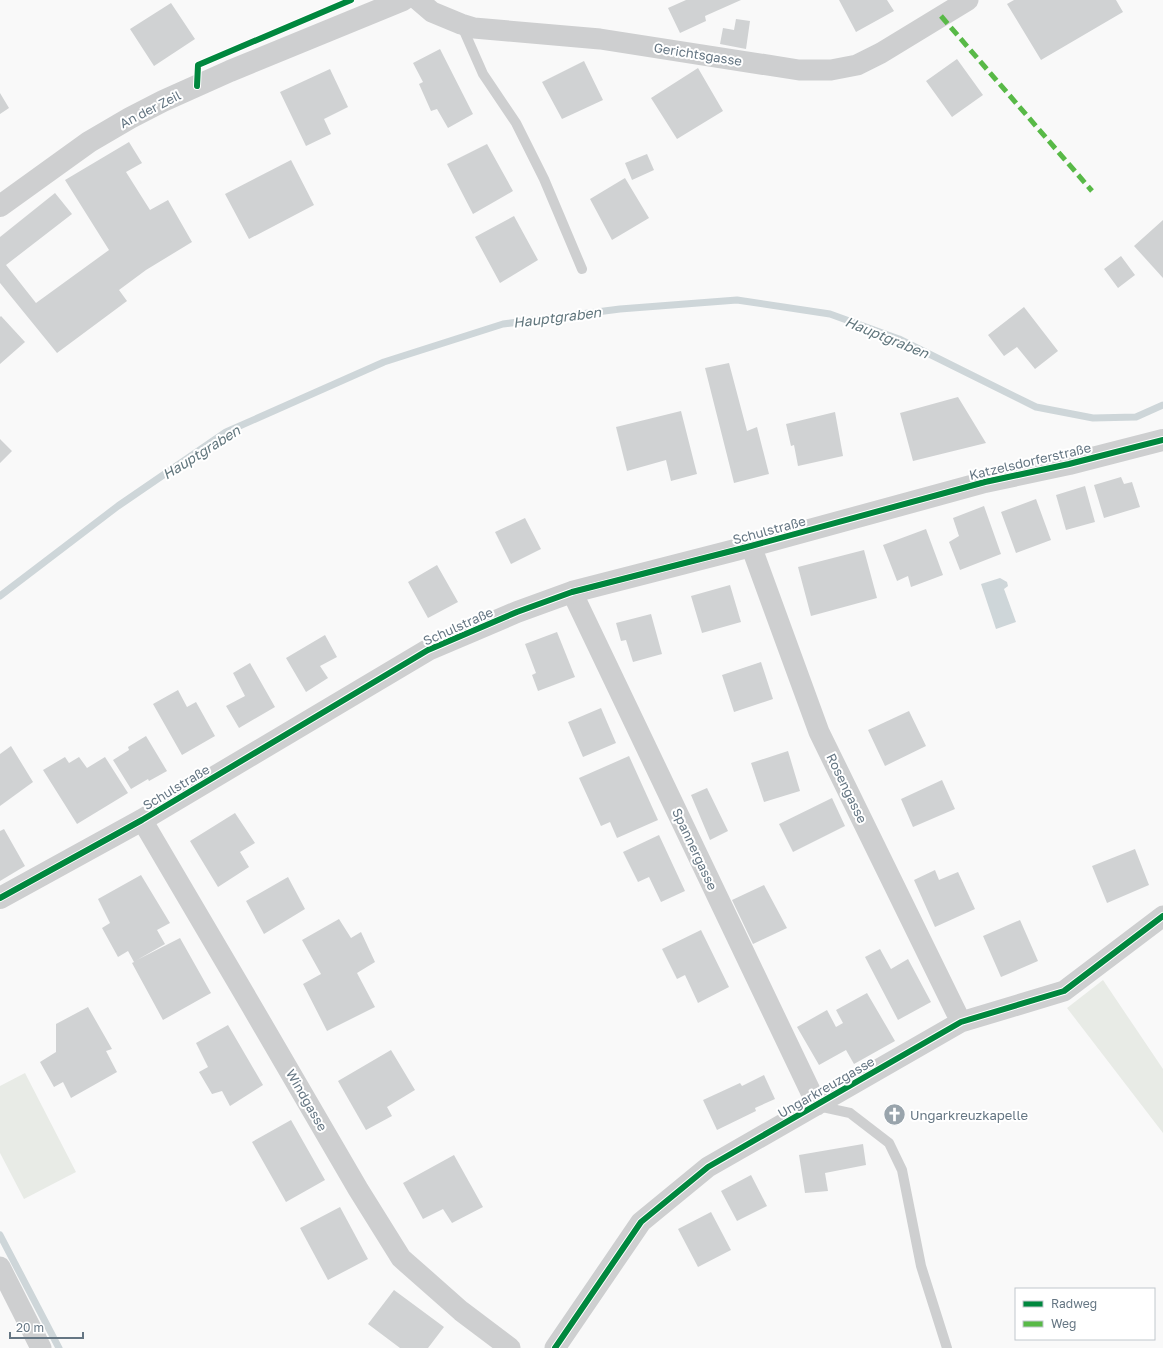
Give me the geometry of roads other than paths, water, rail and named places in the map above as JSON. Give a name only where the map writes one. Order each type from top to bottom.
[{"type":"street","name":"An der Zeil","points":[[0,206],[89,142],[163,101],[230,71],[403,0]]},
{"type":"street","name":"Gerichtsgasse","points":[[418,0],[432,12],[461,24],[480,28],[600,40],[799,70],[830,70],[857,64],[881,53],[968,0]]},
{"type":"street","name":"Katzelsdorferstraße","points":[[903,505],[985,482],[1069,464],[1163,440]]},
{"type":"street","name":"Schulstraße","points":[[0,898],[142,820],[428,650],[518,612],[572,592],[903,505]]},
{"type":"street","name":"Rosengasse","points":[[751,546],[819,732],[961,1022]]},
{"type":"street","name":"Spannergasse","points":[[572,592],[817,1105]]},
{"type":"street","name":"Windgasse","points":[[142,820],[358,1189],[401,1258],[461,1311],[510,1348]]},
{"type":"street","name":"Ungarkreuzgasse","points":[[555,1348],[642,1222],[708,1168],[961,1022],[1064,991],[1163,916]]},
{"type":"street","points":[[0,1267],[41,1348]]},
{"type":"lane","points":[[461,24],[483,74],[516,124],[540,172],[582,269]]},
{"type":"lane","points":[[817,1105],[850,1112],[889,1143],[902,1170],[921,1266],[947,1348]]},
{"type":"waterway","name":"Hauptgraben","points":[[0,596],[118,506],[226,432],[384,362],[503,324],[620,309],[737,300],[830,314],[899,339],[1036,407],[1093,418],[1136,417],[1163,405]]},
{"type":"waterway","points":[[0,1235],[59,1348]]},
{"type":"place","name":"Ungarkreuzkapelle","points":[[894,1115]]}]
